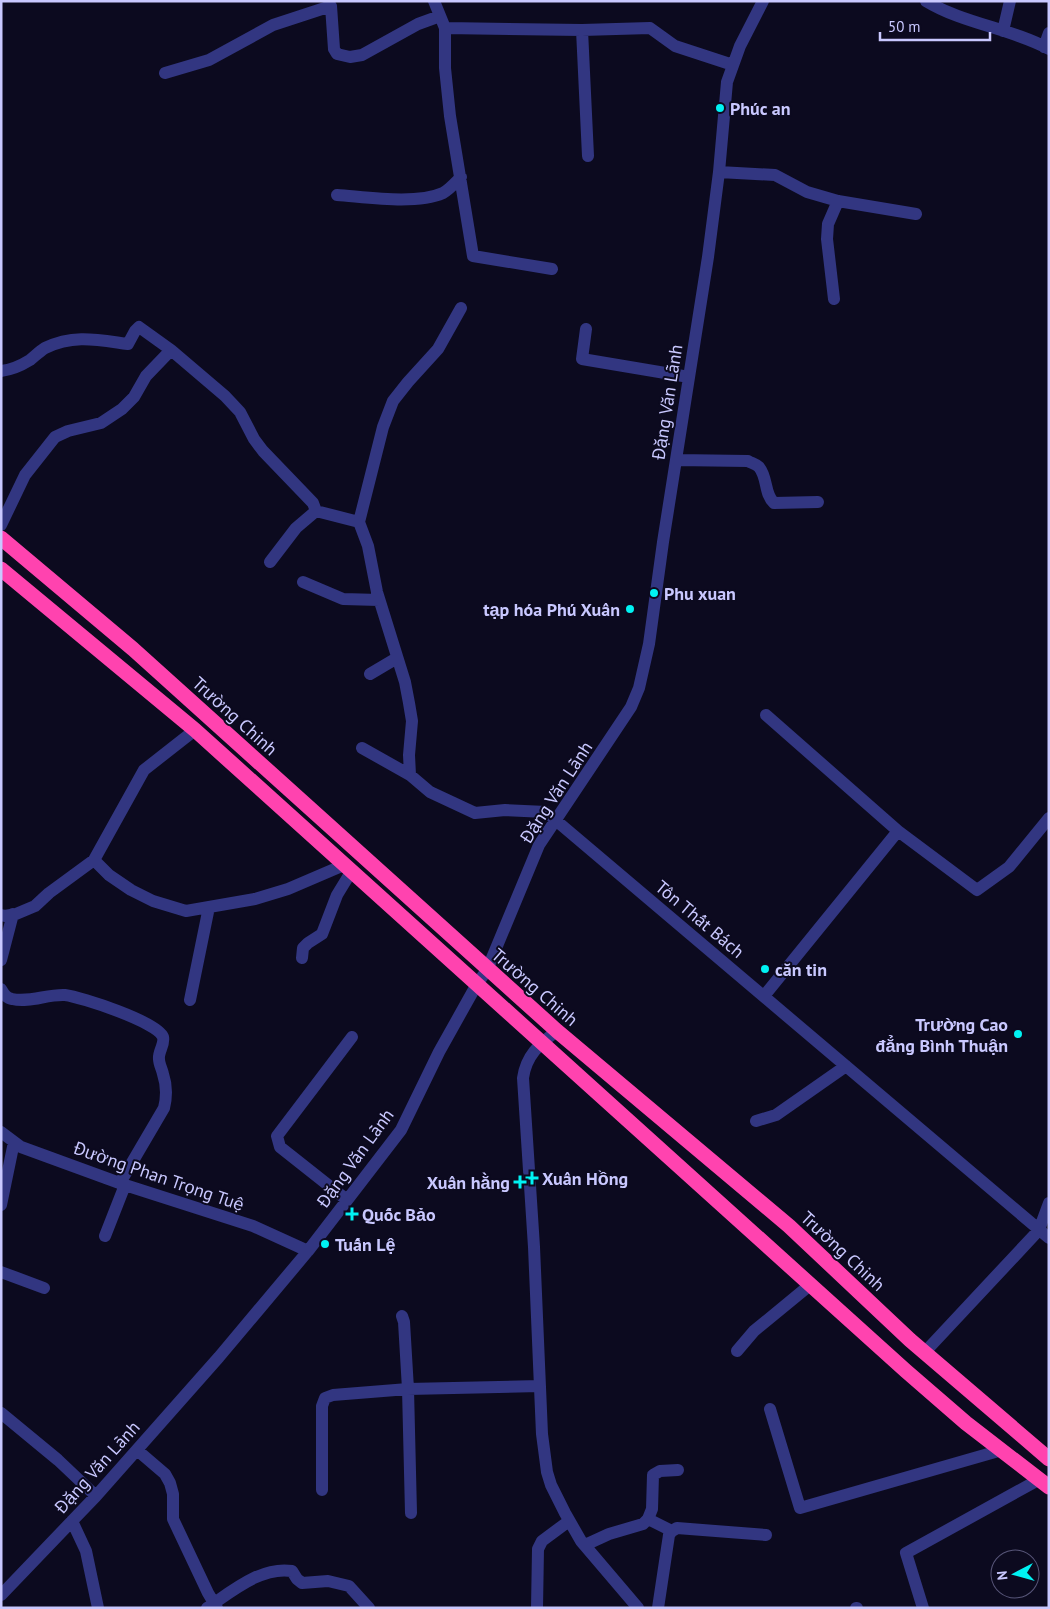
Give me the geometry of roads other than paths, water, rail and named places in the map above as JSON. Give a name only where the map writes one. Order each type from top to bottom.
[{"type":"highway","name":"Trường Chinh","points":[[1,538],[133,649],[487,970],[789,1226],[924,1353],[1049,1459]]},
{"type":"highway","name":"Trường Chinh","points":[[1,569],[195,730],[906,1371],[1044,1483]]},
{"type":"street","points":[[434,1],[445,28],[445,68],[454,140],[473,256],[552,269]]},
{"type":"street","name":"Đặng Văn Lãnh","points":[[1,1595],[96,1496],[219,1357],[308,1251],[401,1130],[439,1052],[477,984],[487,970],[539,844],[557,820],[631,707],[639,688],[649,644],[708,257],[719,172],[727,82],[740,46],[763,1]]},
{"type":"street","points":[[926,1],[964,19],[1003,31],[1047,48],[1049,33]]},
{"type":"street","points":[[1003,31],[1010,1]]},
{"type":"street","points":[[165,73],[209,60],[273,25],[331,6],[334,49],[336,54],[350,57],[362,55],[418,24],[440,16]]},
{"type":"street","points":[[445,28],[582,30],[650,28],[676,46],[733,65]]},
{"type":"street","points":[[582,30],[588,156]]},
{"type":"street","points":[[719,172],[775,175],[807,192],[838,201],[916,214]]},
{"type":"street","points":[[337,195],[395,199],[417,198],[444,192],[461,177]]},
{"type":"street","points":[[834,299],[827,239],[828,224],[838,201]]},
{"type":"street","points":[[410,775],[408,767],[411,737],[410,712],[405,682],[379,600],[368,546],[359,522],[383,427],[393,402],[408,382],[438,349],[461,308]]},
{"type":"street","points":[[1,371],[28,362],[44,349],[74,339],[97,339],[128,344],[139,327],[171,350],[225,396],[240,412],[254,439],[263,451],[313,503],[316,511]]},
{"type":"street","points":[[586,329],[582,359],[689,377]]},
{"type":"street","points":[[1,525],[25,475],[55,438],[68,431],[101,423],[122,409],[134,397],[146,376],[171,350]]},
{"type":"street","points":[[676,460],[748,461],[758,466],[763,476],[769,499],[774,503],[818,502]]},
{"type":"street","points":[[316,511],[359,522]]},
{"type":"street","points":[[270,562],[296,528],[316,511]]},
{"type":"street","points":[[303,582],[343,599],[379,600]]},
{"type":"street","points":[[370,674],[396,658]]},
{"type":"street","points":[[766,715],[898,830],[977,890],[1009,867],[1049,818]]},
{"type":"street","points":[[1,960],[7,915],[35,906],[49,893],[94,860],[130,798],[136,781],[144,770],[195,730]]},
{"type":"street","name":"Tôn Thất Bách","points":[[362,748],[410,775],[430,792],[474,813],[504,810],[546,812],[1044,1234]]},
{"type":"street","points":[[764,996],[898,830]]},
{"type":"street","points":[[94,860],[109,876],[131,890],[153,901],[186,911],[255,899],[348,868]]},
{"type":"street","points":[[302,958],[304,948],[308,943],[322,934],[348,868]]},
{"type":"street","points":[[190,1000],[208,907]]},
{"type":"street","points":[[1,989],[4,995],[11,999],[32,1000],[52,995],[66,995],[93,1002],[129,1016],[161,1033],[164,1039],[158,1060],[166,1084],[164,1108],[122,1184],[105,1236]]},
{"type":"street","points":[[557,1031],[541,1042],[528,1059],[523,1078],[534,1247],[542,1434],[547,1472],[551,1485],[569,1521],[585,1545],[638,1608]]},
{"type":"street","points":[[346,1200],[280,1146],[277,1136],[352,1037]]},
{"type":"street","points":[[756,1121],[776,1115],[846,1066]]},
{"type":"street","name":"Đường Phan Trọng Tuệ","points":[[1,1132],[20,1147],[122,1184],[253,1226],[308,1251]]},
{"type":"street","points":[[1,1205],[14,1142]]},
{"type":"street","points":[[924,1353],[1044,1234],[1049,1203]]},
{"type":"street","points":[[1,1272],[44,1288]]},
{"type":"street","points":[[737,1351],[754,1331],[810,1285]]},
{"type":"street","points":[[402,1316],[404,1322],[408,1389],[411,1513]]},
{"type":"street","points":[[322,1490],[322,1406],[325,1398],[332,1395],[408,1389],[540,1386]]},
{"type":"street","points":[[770,1409],[800,1508],[1002,1450]]},
{"type":"street","points":[[1,1413],[58,1460],[96,1496]]},
{"type":"street","points":[[137,1450],[165,1474],[170,1482],[173,1494],[172,1519],[213,1606],[234,1589],[254,1579],[271,1572],[286,1570],[292,1571],[297,1580],[302,1583],[328,1580],[349,1586],[369,1608]]},
{"type":"street","points":[[585,1545],[609,1534],[643,1524],[648,1519],[652,1509],[652,1475],[660,1471],[678,1470]]},
{"type":"street","points":[[923,1608],[906,1553],[1044,1483]]},
{"type":"street","points":[[648,1519],[672,1531]]},
{"type":"street","points":[[72,1521],[86,1551],[98,1608]]},
{"type":"street","points":[[537,1608],[538,1549],[542,1541],[569,1521]]},
{"type":"street","points":[[658,1608],[669,1535],[672,1531],[677,1528],[766,1534]]},
{"type":"place","name":"Phúc an","points":[[720,108]]},
{"type":"place","name":"Phu xuan","points":[[654,593]]},
{"type":"place","name":"tạp hóa Phú Xuân","points":[[630,609]]},
{"type":"place","name":"căn tin","points":[[765,969]]},
{"type":"place","name":"Trường Cao đẳng Bình Thuận","points":[[1018,1034]]},
{"type":"place","name":"Xuân Hồng","points":[[532,1178]]},
{"type":"place","name":"Xuân hằng","points":[[520,1182]]},
{"type":"place","name":"Quốc Bảo","points":[[352,1214]]},
{"type":"place","name":"Tuấn Lệ","points":[[325,1244]]}]
